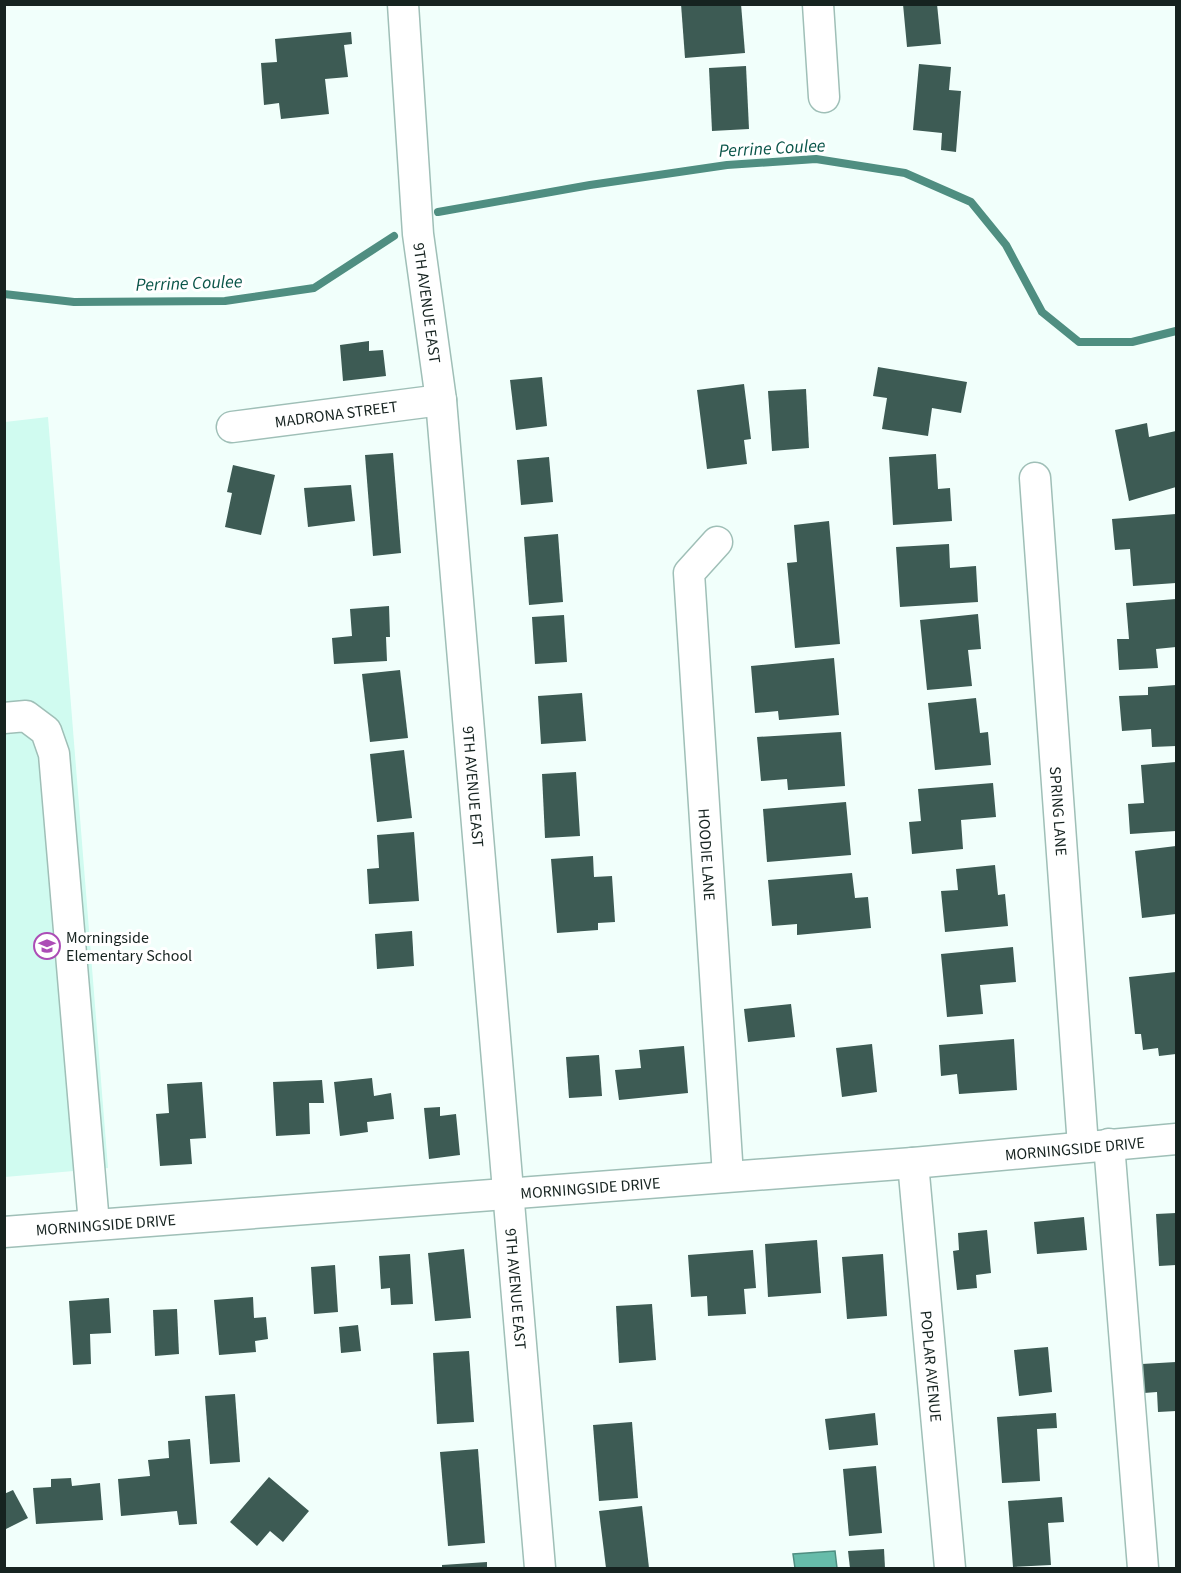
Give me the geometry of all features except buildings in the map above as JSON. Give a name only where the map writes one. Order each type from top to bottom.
[{"type":"street","name":"9TH AVENUE EAST","points":[[403,4],[418,234],[441,400],[540,1569]]},
{"type":"street","points":[[818,4],[824,97]]},
{"type":"street","name":"MADRONA STREET","points":[[232,427],[441,400]]},
{"type":"street","name":"SPRING LANE","points":[[1035,478],[1096,1145],[1143,1569]]},
{"type":"street","name":"HOODIE LANE","points":[[717,542],[689,573],[728,1176]]},
{"type":"street","points":[[4,718],[26,716],[46,731],[54,754],[94,1224]]},
{"type":"street","name":"MORNINGSIDE DRIVE","points":[[4,1232],[507,1192],[913,1163],[1176,1139]]},
{"type":"street","name":"POPLAR AVENUE","points":[[913,1163],[950,1569]]},
{"type":"shaded area","name":"Morningside Elementary School","points":[[48,417],[108,1168],[5,1177],[5,422]]},
{"type":"shaded area","points":[[835,1551],[837,1568],[795,1568],[793,1554]]},
{"type":"waterway","name":"Perrine Coulee","points":[[438,212],[590,185],[727,165],[816,159],[905,173],[971,202],[1006,245],[1042,312],[1079,342],[1132,342],[1176,331]]},
{"type":"waterway","name":"Perrine Coulee","points":[[4,294],[74,302],[225,301],[314,288],[394,236]]},
{"type":"place","name":"Morningside Elementary School","points":[[47,946]]}]
